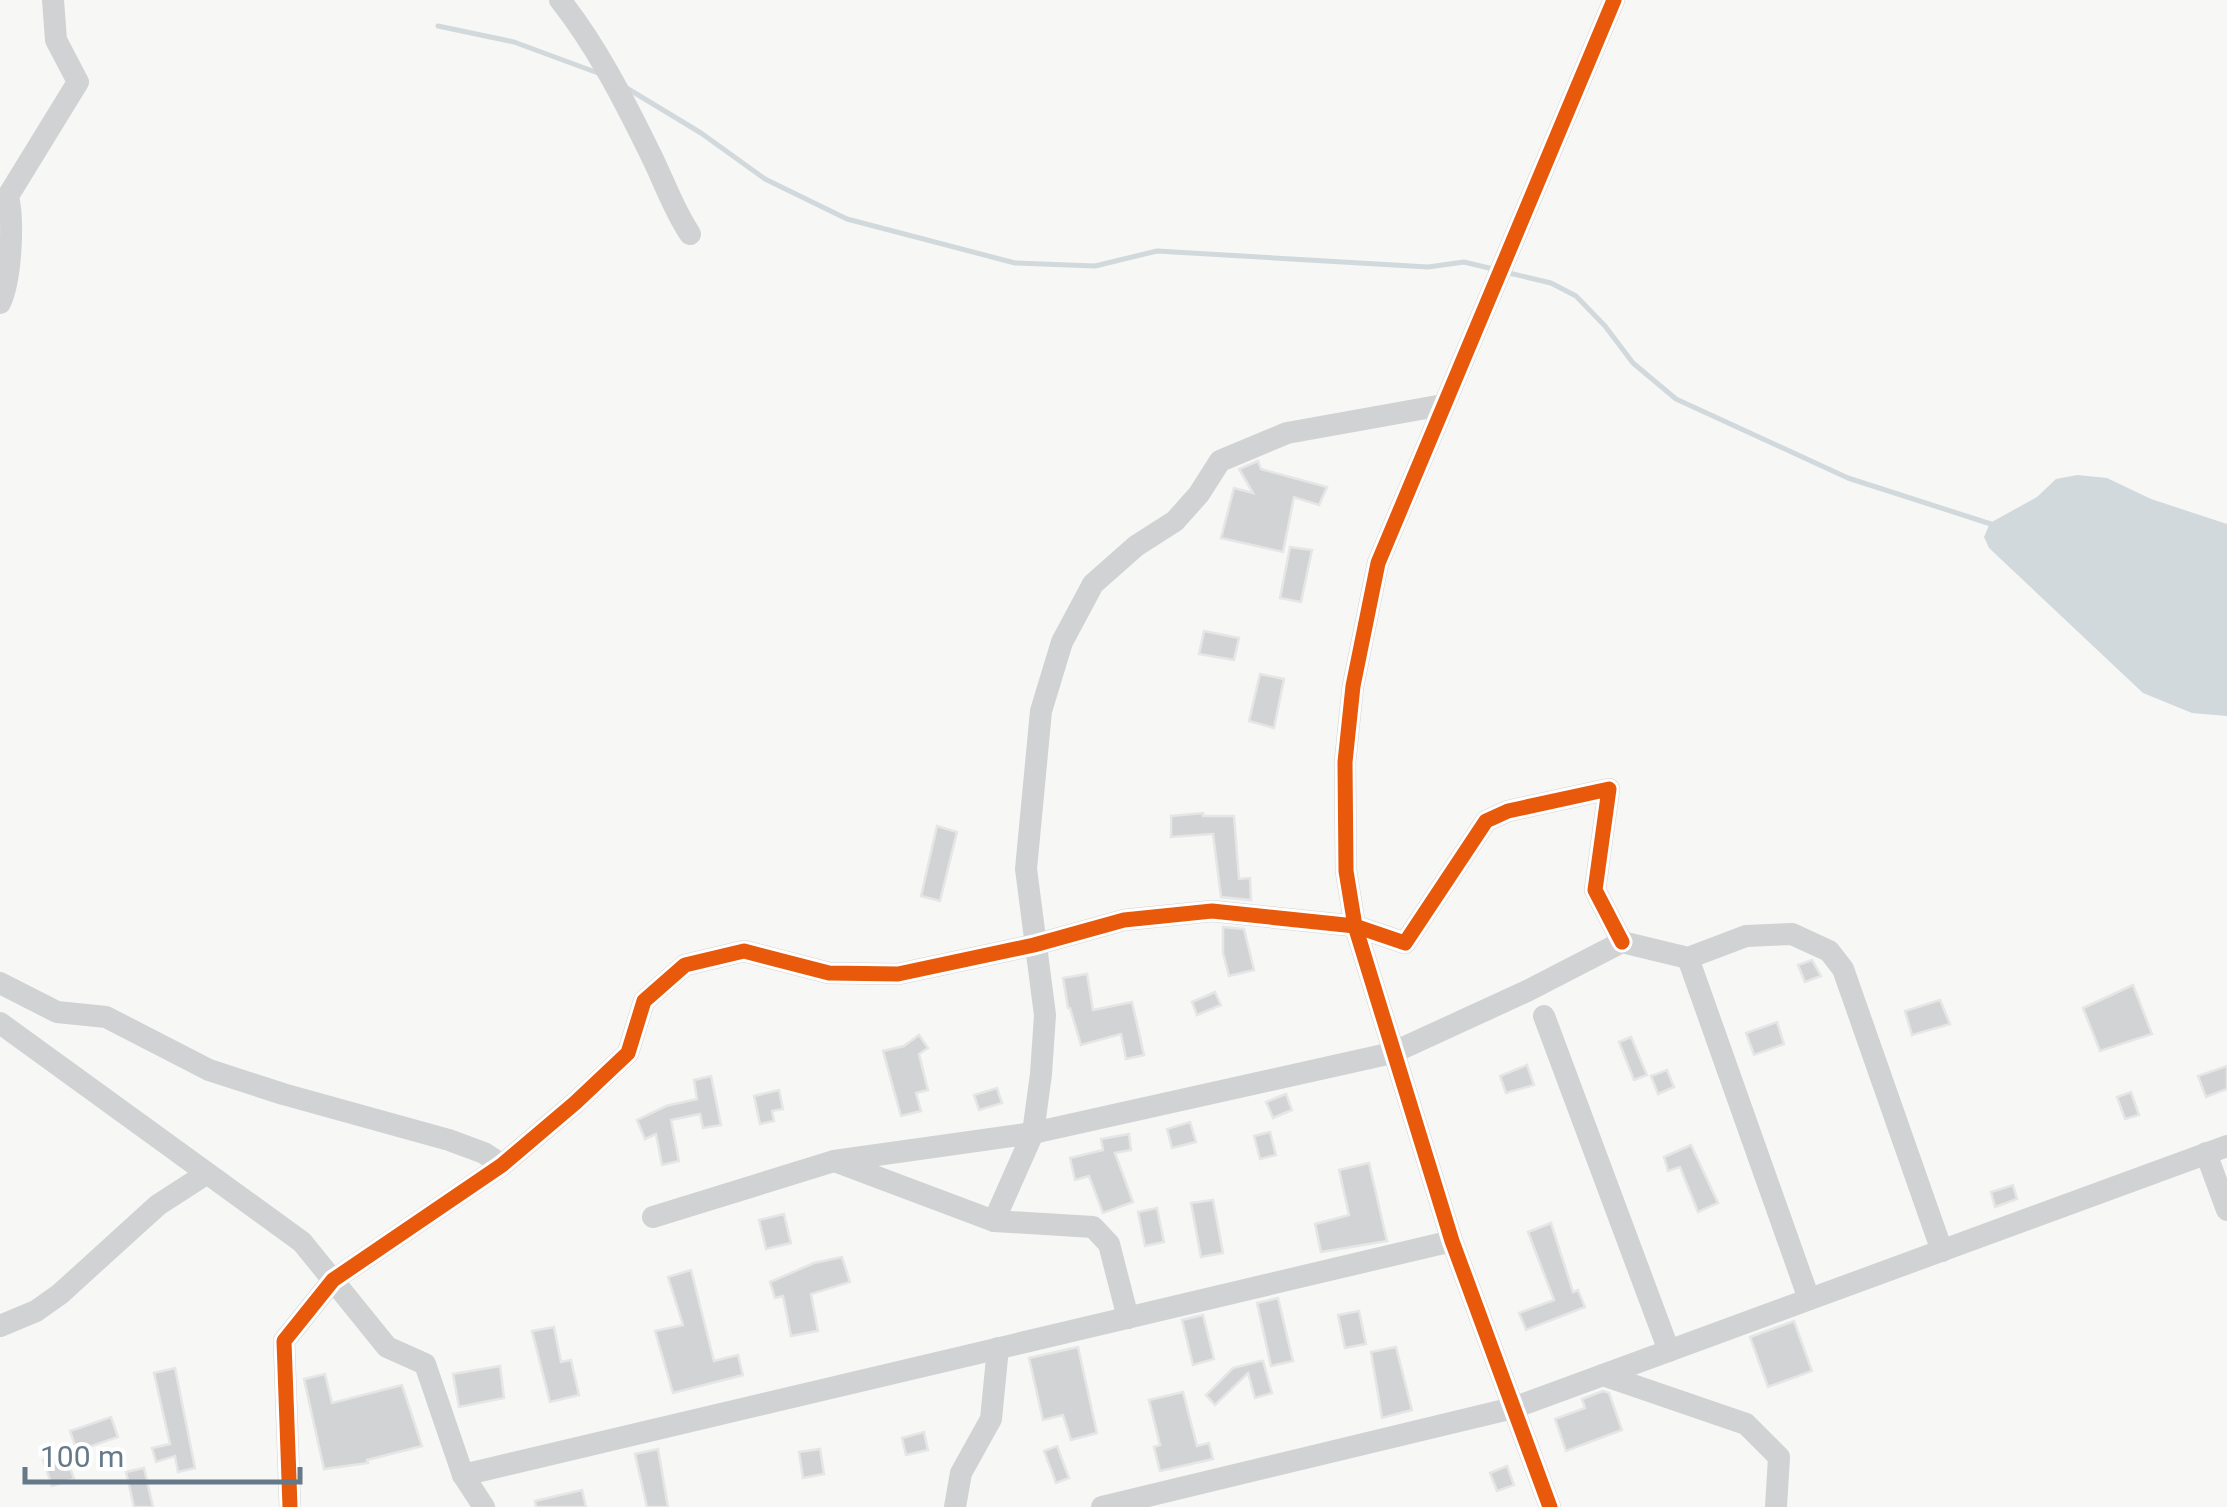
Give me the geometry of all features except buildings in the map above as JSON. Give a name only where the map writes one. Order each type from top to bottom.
[{"type":"street","points":[[0,303],[8,287],[12,214],[8,196],[78,82],[56,40],[53,0]]},
{"type":"street","points":[[560,0],[632,116],[672,207],[690,234]]},
{"type":"street","points":[[1550,1507],[1452,1241],[1392,1053],[1355,926],[1343,818],[1353,686],[1378,563],[1614,0]]},
{"type":"street","points":[[994,1221],[1033,1133],[1041,1074],[1044,1015],[1026,869],[1042,712],[1062,642],[1092,584],[1136,546],[1175,521],[1220,462],[1287,434],[1443,404]]},
{"type":"street","points":[[290,1507],[284,1342],[333,1280],[502,1165],[575,1103],[628,1053],[644,1001],[686,965],[744,951],[830,973],[898,974],[1034,945],[1124,920],[1212,911],[1355,926],[1405,943],[1486,821],[1508,810],[1609,789],[1595,890],[1622,942]]},
{"type":"street","points":[[653,1217],[834,1161],[1033,1133],[1392,1053],[1622,942],[1688,958],[1746,936],[1792,934],[1829,951],[1843,970],[1942,1250]]},
{"type":"street","points":[[1688,958],[1810,1299]]},
{"type":"street","points":[[0,983],[57,1012],[106,1017],[209,1070],[448,1140],[484,1153],[502,1165]]},
{"type":"street","points":[[1544,1016],[1669,1351]]},
{"type":"street","points":[[0,1023],[302,1242],[387,1346],[425,1364],[464,1475],[484,1507]]},
{"type":"street","points":[[1102,1507],[1512,1408],[2217,1150],[2227,1210]]},
{"type":"street","points":[[834,1161],[994,1221],[1093,1227],[1109,1244],[1128,1318]]},
{"type":"street","points":[[0,1326],[36,1311],[60,1294],[158,1205],[206,1174]]},
{"type":"street","points":[[464,1475],[1452,1241]]},
{"type":"street","points":[[955,1507],[962,1474],[991,1419],[998,1348]]},
{"type":"street","points":[[1603,1375],[1746,1424],[1779,1457],[1776,1507]]},
{"type":"shaded area","points":[[2077,475],[2107,478],[2151,499],[2227,524],[2227,716],[2192,713],[2143,693],[1989,548],[1984,537],[1990,523],[2037,497],[2056,479]]},
{"type":"waterway","points":[[438,26],[514,42],[598,73]]},
{"type":"waterway","points":[[625,87],[701,133],[765,179],[847,219],[1015,263],[1095,266],[1157,251],[1428,267],[1464,262],[1493,269]]},
{"type":"waterway","points":[[1509,273],[1551,283],[1576,296],[1633,363],[1676,399],[1848,478],[1994,525]]},
{"type":"cycle path","points":[[1550,1507],[1452,1241],[1355,926],[1346,871],[1345,762],[1353,686],[1378,563],[1614,0]]},
{"type":"cycle path","points":[[290,1507],[284,1341],[333,1280],[502,1165],[575,1103],[628,1053],[644,1001],[685,965],[744,951],[829,973],[898,974],[1034,945],[1124,920],[1212,911],[1355,926],[1405,943],[1486,821],[1508,811],[1609,789],[1595,890],[1622,942]]}]
